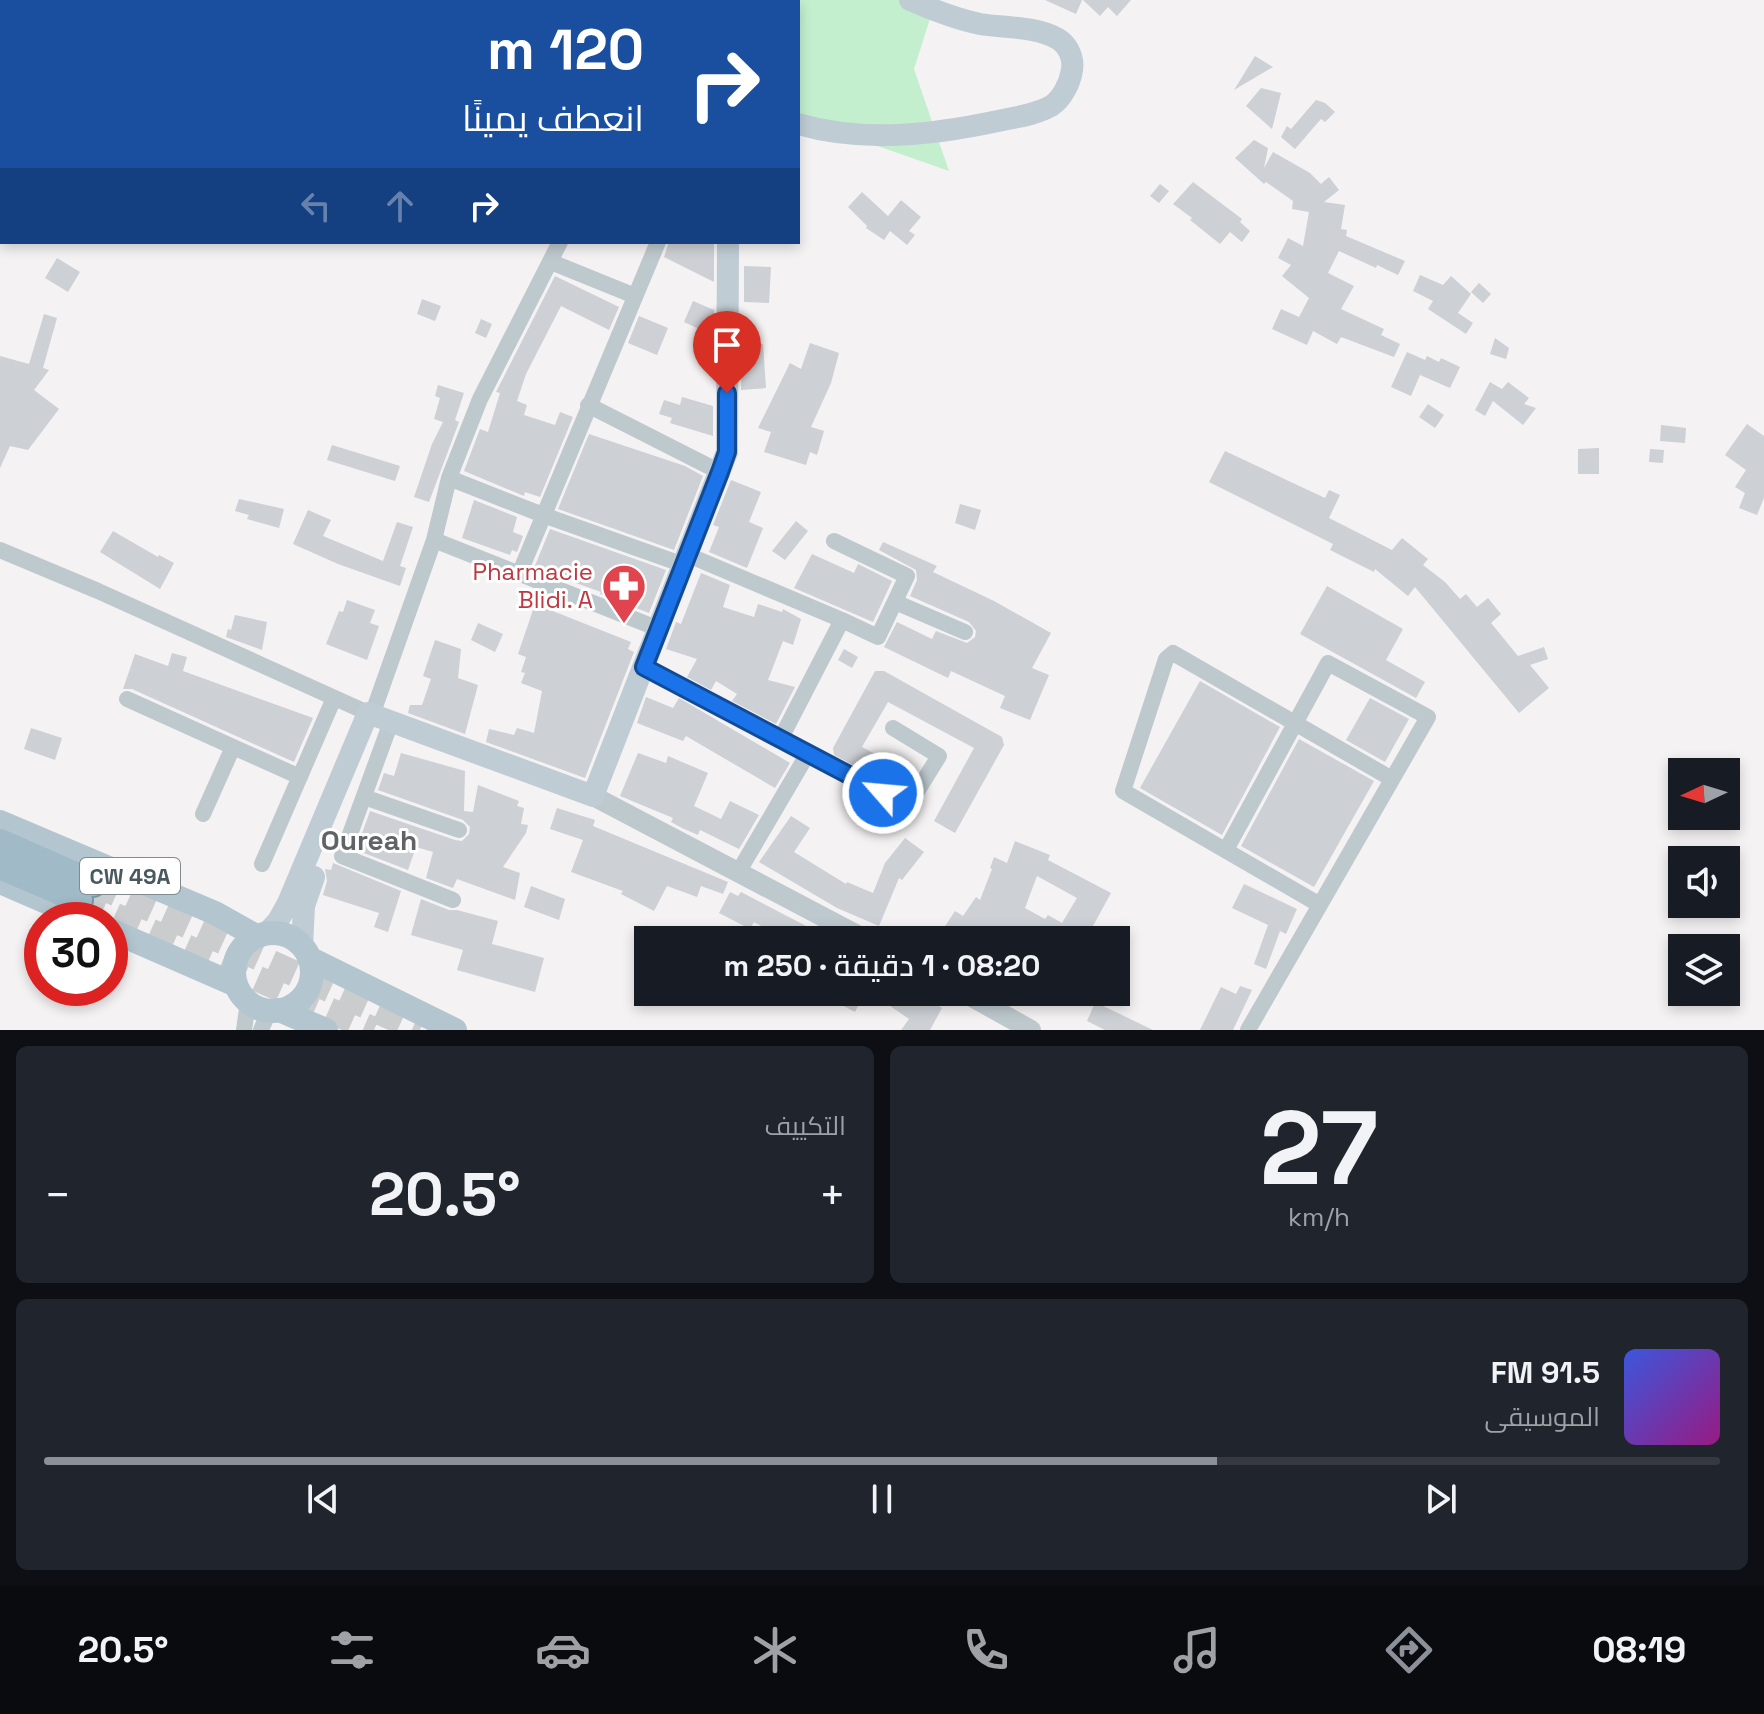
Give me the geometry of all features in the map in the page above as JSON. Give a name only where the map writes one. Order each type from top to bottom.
[{"type":"highway","points":[[0,842],[87,901]]},
{"type":"highway","points":[[0,866],[87,901]]},
{"type":"main road","points":[[800,124],[843,134],[898,135],[957,130],[1031,114],[1053,105],[1065,90],[1073,68],[1070,51],[1059,39],[1039,32],[976,23],[940,13],[910,0]]},
{"type":"main road","points":[[377,717],[593,796],[727,452],[728,244]]},
{"type":"main road","points":[[262,935],[283,913],[377,717]]},
{"type":"main road","points":[[259,1008],[289,1008],[304,996],[311,977],[302,916],[307,894],[377,717]]},
{"type":"main road","name":"CW 49A","points":[[0,822],[262,935]]},
{"type":"main road","points":[[0,882],[87,901]]},
{"type":"main road","points":[[259,1008],[235,962],[247,942],[262,935],[280,933],[305,952],[455,1030]]},
{"type":"main road","points":[[128,939],[259,1008],[326,1030]]},
{"type":"street","points":[[453,900],[342,856],[364,797],[377,717],[434,540],[449,478],[480,399],[559,244]]},
{"type":"street","points":[[520,572],[657,244]]},
{"type":"street","points":[[551,262],[635,296]]},
{"type":"street","points":[[588,405],[720,472]]},
{"type":"street","points":[[449,478],[543,515],[686,560],[878,637],[907,576],[834,541]]},
{"type":"street","points":[[434,540],[659,629]]},
{"type":"street","points":[[0,550],[377,717]]},
{"type":"street","points":[[895,602],[965,632]]},
{"type":"street","points":[[780,740],[842,620]]},
{"type":"street","points":[[1320,905],[1123,791],[1166,659],[1173,653],[1392,779]]},
{"type":"street","points":[[1226,850],[1328,663],[1428,717],[1248,1030]]},
{"type":"street","points":[[644,667],[908,806],[939,756],[893,728]]},
{"type":"street","points":[[262,864],[334,698]]},
{"type":"street","points":[[127,699],[300,777]]},
{"type":"street","points":[[203,814],[233,747]]},
{"type":"street","points":[[739,871],[807,755]]},
{"type":"street","points":[[593,796],[841,926]]},
{"type":"street","points":[[364,797],[459,830]]},
{"type":"street","points":[[988,1006],[1031,1030]]},
{"type":"street","points":[[244,1030],[259,1008]]},
{"type":"green space","points":[[800,0],[936,0],[914,69],[949,171],[800,119]]},
{"type":"building","points":[[1045,0],[1082,0],[1076,14]]},
{"type":"building","points":[[1083,0],[1131,0],[1117,16],[1108,7],[1100,16]]},
{"type":"building","points":[[1255,56],[1273,67],[1234,90]]},
{"type":"building","points":[[1261,88],[1281,93],[1272,129],[1246,106]]},
{"type":"building","points":[[1316,100],[1335,112],[1325,122],[1321,119],[1295,149],[1281,137],[1287,126],[1291,129]]},
{"type":"building","points":[[1254,140],[1268,148],[1264,168],[1273,152],[1310,173],[1321,184],[1329,177],[1339,190],[1324,202],[1345,205],[1341,229],[1347,230],[1346,236],[1405,261],[1398,275],[1339,251],[1328,273],[1354,286],[1341,309],[1384,329],[1381,335],[1400,344],[1394,357],[1341,337],[1337,344],[1313,331],[1307,345],[1272,329],[1281,309],[1299,317],[1309,298],[1282,276],[1291,265],[1278,258],[1288,238],[1303,246],[1309,212],[1292,209],[1293,201],[1266,182],[1264,184],[1235,158]]},
{"type":"building","points":[[1193,182],[1242,219],[1240,222],[1250,231],[1242,242],[1230,232],[1220,244],[1173,204]]},
{"type":"building","points":[[1160,184],[1169,191],[1159,203],[1150,196]]},
{"type":"building","points":[[862,192],[888,216],[901,200],[921,217],[909,231],[915,235],[907,245],[890,231],[884,240],[866,228],[848,207]]},
{"type":"building","points":[[668,244],[714,244],[714,282],[664,257]]},
{"type":"building","points":[[57,258],[80,272],[68,292],[45,278]]},
{"type":"building","points":[[744,266],[771,267],[769,303],[744,302]]},
{"type":"building","points":[[1420,275],[1443,285],[1451,276],[1471,294],[1458,313],[1473,323],[1466,334],[1428,309],[1433,301],[1413,291]]},
{"type":"building","points":[[555,276],[619,307],[609,330],[561,306],[526,374],[517,401],[527,405],[524,415],[555,425],[560,412],[573,417],[540,497],[525,492],[524,496],[464,471],[480,429],[488,432],[500,393],[496,392]]},
{"type":"building","points":[[1479,283],[1491,294],[1483,303],[1471,292]]},
{"type":"building","points":[[422,299],[441,306],[435,321],[417,314]]},
{"type":"building","points":[[693,301],[714,310],[714,329],[708,341],[714,343],[713,376],[709,376],[708,342],[704,351],[693,348],[697,328],[684,322]]},
{"type":"building","points":[[44,314],[57,318],[43,368],[49,370],[34,390],[59,409],[28,450],[10,446],[0,468],[0,356],[29,364]]},
{"type":"building","points":[[639,316],[668,328],[657,355],[628,343]]},
{"type":"building","points":[[481,319],[492,324],[486,338],[475,333]]},
{"type":"building","points":[[1495,338],[1509,348],[1506,359],[1490,354]]},
{"type":"building","points":[[810,343],[839,353],[831,383],[811,427],[824,431],[817,455],[810,452],[806,465],[764,452],[771,432],[758,428],[790,363],[801,369]]},
{"type":"building","points":[[763,344],[766,388],[741,390],[742,345]]},
{"type":"building","points":[[1407,352],[1425,360],[1427,356],[1439,362],[1441,358],[1460,367],[1450,388],[1420,375],[1411,396],[1391,387]]},
{"type":"building","points":[[1490,382],[1502,389],[1508,382],[1529,398],[1524,404],[1536,408],[1523,425],[1493,401],[1485,416],[1475,410]]},
{"type":"building","points":[[438,385],[464,393],[455,420],[459,422],[429,502],[414,497],[443,422],[434,419],[440,398],[435,396]]},
{"type":"building","points":[[682,397],[713,406],[713,436],[670,423],[672,418],[659,414],[664,400],[680,405]]},
{"type":"building","points":[[1428,404],[1444,415],[1435,428],[1419,417]]},
{"type":"building","points":[[1747,424],[1764,436],[1764,498],[1757,515],[1739,508],[1745,493],[1735,487],[1746,470],[1725,455]]},
{"type":"building","points":[[1661,425],[1686,428],[1685,443],[1660,441]]},
{"type":"building","points":[[589,434],[685,466],[703,476],[674,550],[558,509]]},
{"type":"building","points":[[332,445],[400,466],[395,481],[327,460]]},
{"type":"building","points":[[1599,448],[1599,474],[1578,474],[1578,449]]},
{"type":"building","points":[[1650,449],[1664,450],[1663,463],[1649,462]]},
{"type":"building","points":[[1225,451],[1325,498],[1329,490],[1340,495],[1329,518],[1392,550],[1402,538],[1428,559],[1423,565],[1460,599],[1466,594],[1477,607],[1488,598],[1501,614],[1491,623],[1518,656],[1544,647],[1548,659],[1530,665],[1549,688],[1519,713],[1415,587],[1408,596],[1375,569],[1374,572],[1330,550],[1333,544],[1209,482]]},
{"type":"building","points":[[731,480],[761,492],[749,522],[763,528],[747,568],[709,552],[719,527],[713,525]]},
{"type":"building","points":[[239,499],[284,509],[279,528],[247,519],[249,515],[235,511]]},
{"type":"building","points":[[474,500],[517,517],[513,532],[523,536],[517,552],[512,550],[510,555],[462,538]]},
{"type":"building","points":[[960,504],[981,510],[975,530],[955,523]]},
{"type":"building","points":[[308,510],[331,520],[323,536],[383,561],[397,522],[413,527],[400,566],[406,568],[400,586],[293,544]]},
{"type":"building","points":[[796,521],[808,531],[785,560],[772,551]]},
{"type":"building","points":[[550,529],[666,570],[649,613],[534,568]]},
{"type":"building","points":[[113,531],[174,563],[160,589],[100,552]]},
{"type":"building","points":[[883,542],[937,566],[933,572],[1051,633],[1032,668],[1049,675],[1030,720],[1000,708],[1005,696],[951,671],[948,678],[884,647],[897,622],[932,639],[936,631],[967,643],[975,637],[976,631],[969,622],[910,596],[917,580],[916,570],[879,550]]},
{"type":"building","points":[[812,554],[854,573],[858,564],[892,581],[873,622],[794,588]]},
{"type":"building","points":[[701,573],[730,585],[723,607],[754,617],[758,604],[782,612],[783,609],[801,619],[793,645],[783,641],[768,680],[795,687],[776,724],[732,701],[737,694],[716,681],[711,690],[687,677],[697,659],[666,649],[676,622],[681,624]]},
{"type":"building","points":[[1327,586],[1403,629],[1386,660],[1425,682],[1416,698],[1300,634]]},
{"type":"building","points":[[347,600],[375,610],[370,623],[379,626],[367,660],[326,644],[339,611],[343,612]]},
{"type":"building","points":[[535,604],[631,642],[628,649],[634,652],[585,778],[486,742],[489,729],[514,735],[517,728],[534,733],[542,691],[521,683],[526,657],[518,654]]},
{"type":"building","points":[[235,615],[267,622],[262,650],[226,637]]},
{"type":"building","points":[[478,623],[503,634],[495,652],[471,640]]},
{"type":"building","points":[[435,640],[461,649],[458,678],[478,685],[465,734],[408,713],[410,705],[422,705],[431,679],[423,676]]},
{"type":"building","points":[[844,649],[858,657],[852,668],[838,660]]},
{"type":"building","points":[[172,653],[187,657],[183,671],[313,718],[294,762],[132,689],[123,689],[135,654],[168,666]]},
{"type":"building","points":[[875,671],[884,671],[1002,737],[1004,745],[955,833],[934,821],[974,748],[888,702],[862,747],[905,770],[895,787],[834,755],[833,748]]},
{"type":"building","points":[[1200,681],[1280,727],[1222,835],[1140,788]]},
{"type":"building","points":[[646,697],[673,708],[679,698],[790,763],[775,788],[686,736],[683,741],[637,723]]},
{"type":"building","points":[[1370,698],[1409,719],[1385,762],[1346,740]]},
{"type":"building","points":[[31,728],[62,738],[55,760],[24,749]]},
{"type":"building","points":[[1299,739],[1374,781],[1314,887],[1241,846]]},
{"type":"building","points":[[401,753],[465,771],[464,811],[473,812],[478,785],[519,801],[517,806],[524,808],[521,824],[528,825],[503,867],[520,873],[515,900],[457,879],[453,888],[426,878],[433,852],[416,847],[408,870],[356,850],[370,811],[455,840],[462,841],[469,834],[470,827],[463,820],[378,790],[384,773],[394,776]]},
{"type":"building","points":[[638,753],[666,763],[668,756],[708,773],[694,806],[721,819],[730,801],[759,815],[739,849],[700,830],[698,835],[682,828],[671,822],[673,818],[620,796]]},
{"type":"building","points":[[557,808],[595,820],[593,826],[728,882],[723,894],[701,886],[697,897],[667,886],[654,911],[621,894],[623,891],[571,872],[583,840],[550,829]]},
{"type":"building","points":[[791,816],[810,828],[794,852],[846,884],[873,893],[885,863],[905,838],[924,852],[902,880],[899,878],[879,926],[837,908],[759,862]]},
{"type":"building","points":[[1015,841],[1050,855],[1048,860],[1111,893],[1093,926],[945,926],[955,911],[963,916],[976,897],[980,900],[994,857],[1007,863]],"holes":[[[1037,876],[1077,898],[1062,923],[1048,915],[1045,919],[1025,908]]]},
{"type":"building","points":[[333,863],[401,891],[388,932],[374,927],[379,913],[323,895],[327,881],[325,869],[331,870]]},
{"type":"building","points":[[1244,884],[1297,909],[1286,934],[1280,931],[1266,969],[1254,964],[1268,925],[1232,908]]},
{"type":"building","points":[[531,886],[565,899],[559,920],[524,907]]},
{"type":"building","points":[[730,892],[738,896],[741,892],[806,926],[761,926],[754,922],[752,926],[744,926],[719,913]]},
{"type":"building","points":[[421,899],[449,910],[498,921],[492,944],[544,958],[535,992],[457,970],[463,950],[411,935]]},
{"type":"building","points":[[1240,986],[1252,990],[1233,1030],[1200,1030],[1221,987],[1236,994]]},
{"type":"building","points":[[844,1006],[858,1006],[855,1012]]},
{"type":"building","points":[[890,1006],[942,1008],[930,1030],[901,1030],[909,1019]]},
{"type":"building","points":[[1094,1006],[1103,1006],[1153,1030],[1105,1030],[1087,1021]]},
{"type":"tunnel","points":[[93,883],[420,1030]]},
{"type":"tunnel","points":[[79,900],[374,1030]]},
{"type":"place","name":"Pharmacie Blidi. A","points":[[624,625]]},
{"type":"district","name":"Oureah","points":[[369,840]]},
{"type":"route","points":[[727,393],[727,452],[644,667],[883,793]]}]
